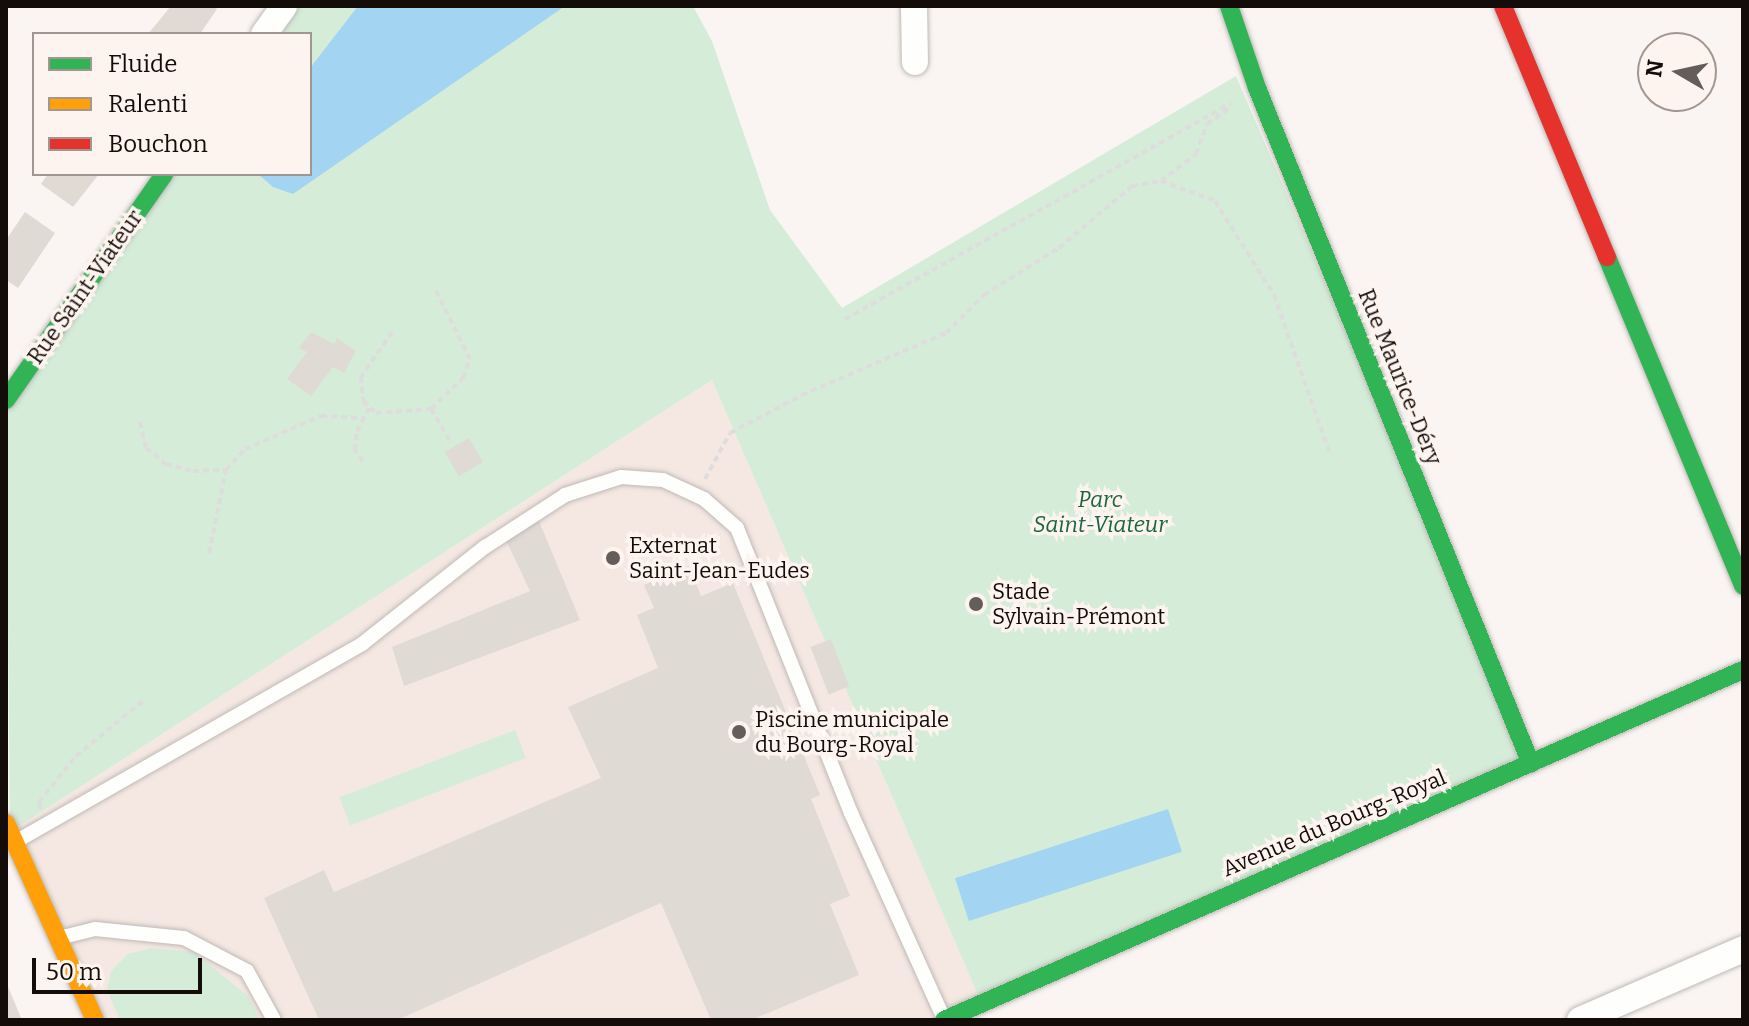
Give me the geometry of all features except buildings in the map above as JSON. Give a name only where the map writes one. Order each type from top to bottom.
[{"type":"street","points":[[265,32],[284,6]]},
{"type":"street","points":[[914,6],[915,62]]},
{"type":"street","name":"Rue Maurice-Déry","points":[[1229,6],[1257,88],[1531,764]]},
{"type":"street","points":[[1503,6],[1743,586]]},
{"type":"street","name":"Rue Saint-Viateur","points":[[6,400],[163,176]]},
{"type":"street","name":"Avenue du Bourg-Royal","points":[[944,1020],[1743,670]]},
{"type":"street","points":[[6,823],[95,1020]]},
{"type":"street","points":[[1580,1020],[1743,949]]},
{"type":"lane","points":[[15,843],[362,644],[485,547],[565,495],[621,477],[663,480],[695,495],[737,528],[851,813],[944,1020]]},
{"type":"lane","points":[[59,938],[95,929],[184,938],[247,971],[273,1010],[274,1020]]},
{"type":"path","points":[[695,495],[730,433],[802,395],[946,333],[984,295],[1059,248],[1132,186],[1161,181],[1196,154],[1207,124],[1257,88]]},
{"type":"path","points":[[845,319],[1257,88]]},
{"type":"path","points":[[1161,181],[1215,201],[1274,295],[1330,454]]},
{"type":"path","points":[[392,332],[361,377],[363,401],[376,413],[431,409],[463,378],[470,359],[434,287]]},
{"type":"path","points":[[363,461],[355,450],[370,407]]},
{"type":"path","points":[[431,409],[451,442]]},
{"type":"path","points":[[209,553],[226,470],[245,449],[285,428],[321,416],[364,418]]},
{"type":"path","points":[[140,422],[146,448],[166,464],[193,471],[226,470]]},
{"type":"path","points":[[41,828],[39,802],[76,756],[143,701]]},
{"type":"shaded area","name":"Externat Saint-Jean-Eudes","points":[[712,380],[981,1002],[944,1020],[95,1020],[10,832]]},
{"type":"green space","name":"Parc Saint-Viateur","points":[[284,6],[693,6],[712,41],[770,210],[842,308],[1236,76],[1531,764],[981,1002],[712,380],[10,832],[6,400],[163,176],[312,176],[312,32],[265,32]]},
{"type":"green space","points":[[515,730],[526,758],[350,825],[339,797]]},
{"type":"green space","points":[[151,948],[194,952],[248,996],[260,1020],[120,1020],[107,990],[111,971],[128,954]]},
{"type":"water","points":[[358,6],[565,6],[293,194],[273,187],[260,176],[312,176],[312,65]]},
{"type":"water","points":[[1168,809],[1182,852],[969,921],[955,878]]},
{"type":"traffic: fast","points":[[1229,6],[1257,88],[1531,764]]},
{"type":"traffic: fast","points":[[6,400],[163,176]]},
{"type":"traffic: fast","points":[[1607,257],[1743,586]]},
{"type":"traffic: fast","points":[[944,1020],[1743,670]]},
{"type":"traffic: slow","points":[[6,823],[95,1020]]},
{"type":"traffic: jam","points":[[1503,6],[1607,257]]},
{"type":"place","name":"Externat Saint-Jean-Eudes","points":[[613,558]]},
{"type":"place","name":"Stade Sylvain-Prémont","points":[[976,604]]},
{"type":"place","name":"Piscine municipale du Bourg-Royal","points":[[739,732]]}]
